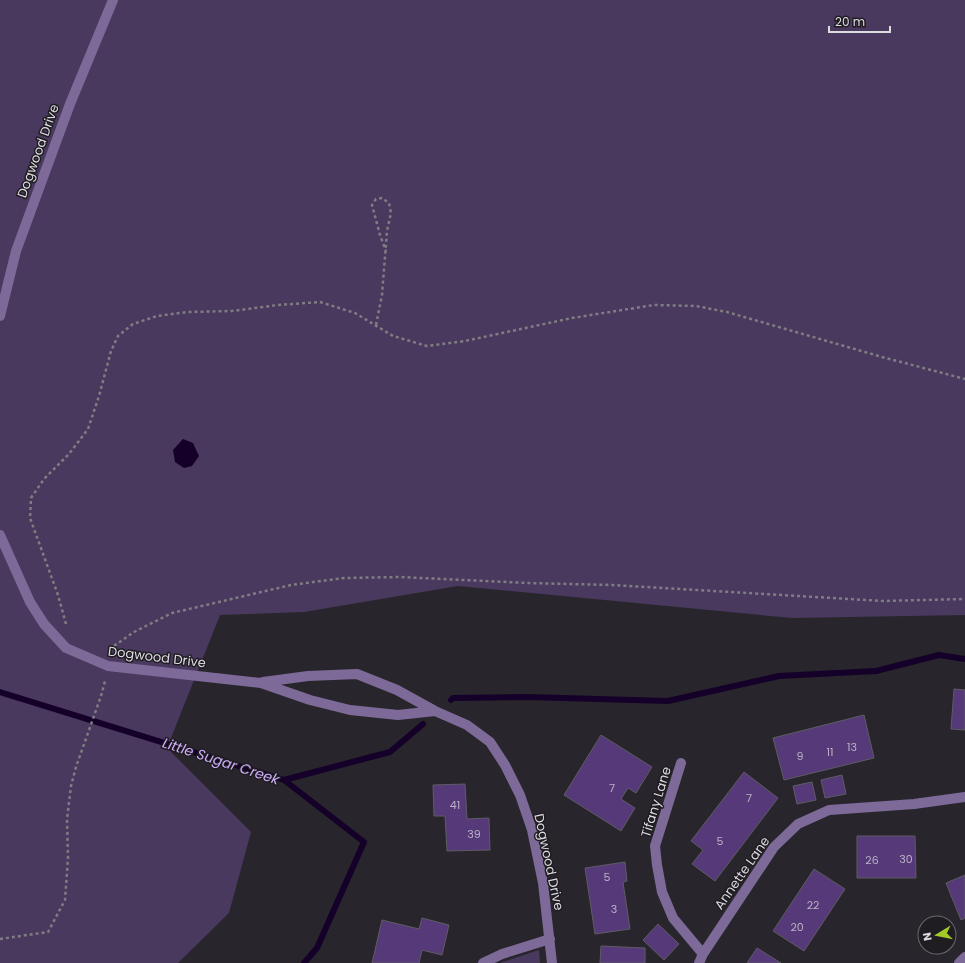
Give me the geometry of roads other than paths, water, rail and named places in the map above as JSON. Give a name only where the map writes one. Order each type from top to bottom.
[{"type":"street","name":"Dogwood Drive","points":[[0,316],[16,251],[70,104],[113,0]]},
{"type":"street","name":"Dogwood Drive","points":[[0,535],[30,602],[44,624],[66,648],[108,666],[261,682],[308,676],[357,674],[397,690],[435,711],[467,725],[490,742],[505,765],[520,795],[532,830],[543,883],[552,963]]},
{"type":"street","name":"Dogwood Drive","points":[[261,682],[310,700],[350,710],[398,715],[435,711]]},
{"type":"street","name":"Tifany Lane","points":[[682,763],[655,846],[662,892],[673,918],[701,959]]},
{"type":"street","name":"Annette Lane","points":[[701,959],[774,847],[798,824],[829,810],[914,804],[965,797]]},
{"type":"street","points":[[483,963],[502,954],[550,939]]},
{"type":"street","points":[[959,963],[965,957]]},
{"type":"waterway","points":[[451,700],[453,698],[527,697],[668,701],[779,676],[876,671],[939,655],[965,659]]},
{"type":"waterway","name":"Little Sugar Creek","points":[[0,692],[284,780],[364,842],[317,948],[304,963]]},
{"type":"waterway","points":[[284,780],[390,752],[423,724]]}]
